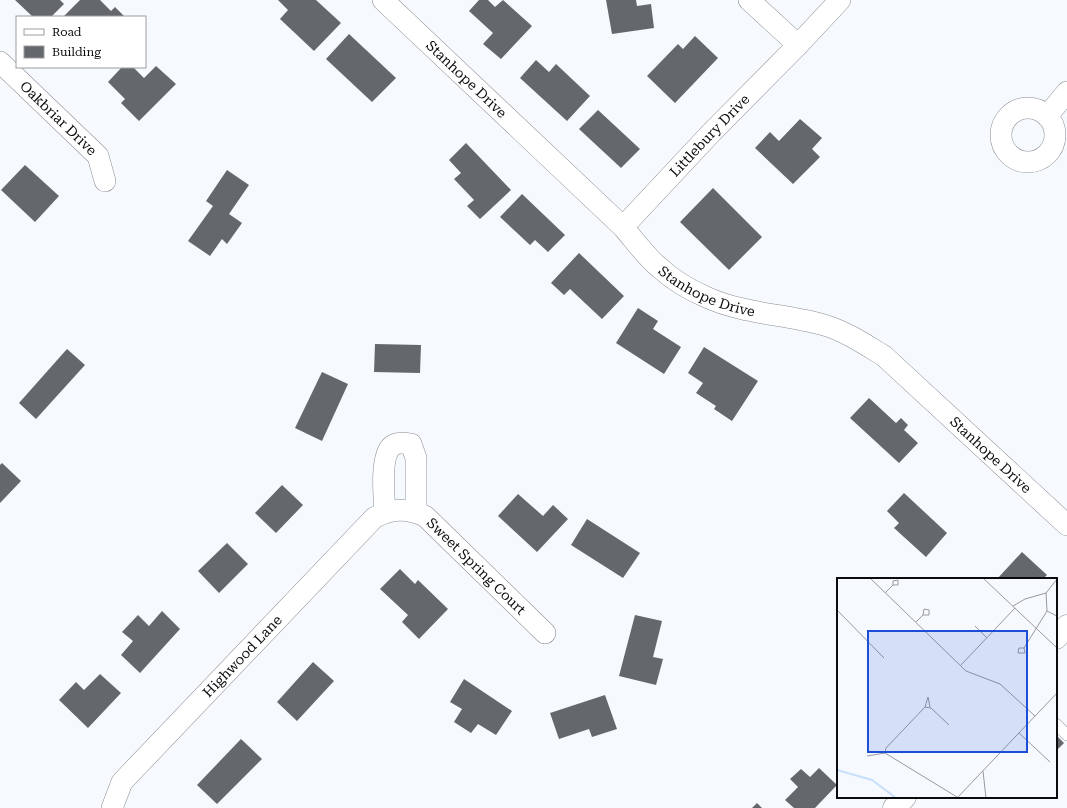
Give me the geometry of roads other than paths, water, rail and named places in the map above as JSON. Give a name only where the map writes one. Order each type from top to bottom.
[{"type":"street","name":"Stanhope Drive","points":[[383,0],[623,227],[659,268],[682,284],[707,298],[740,309],[776,314],[826,325],[865,344],[884,356],[1067,525]]},
{"type":"street","points":[[749,0],[798,45]]},
{"type":"street","name":"Littlebury Drive","points":[[623,227],[710,134],[840,0]]},
{"type":"street","name":"Oakbriar Drive","points":[[0,62],[98,156],[105,181]]},
{"type":"street","points":[[1047,116],[1067,92]]},
{"type":"street","name":"Sweet Spring Court","points":[[401,511],[425,516],[545,633]]},
{"type":"street","name":"Highwood Lane","points":[[112,808],[122,782],[374,518],[401,511]]},
{"type":"street","points":[[1057,637],[1067,626]]},
{"type":"street","points":[[894,808],[903,798]]},
{"type":"lane","points":[[1057,725],[1067,734]]}]
